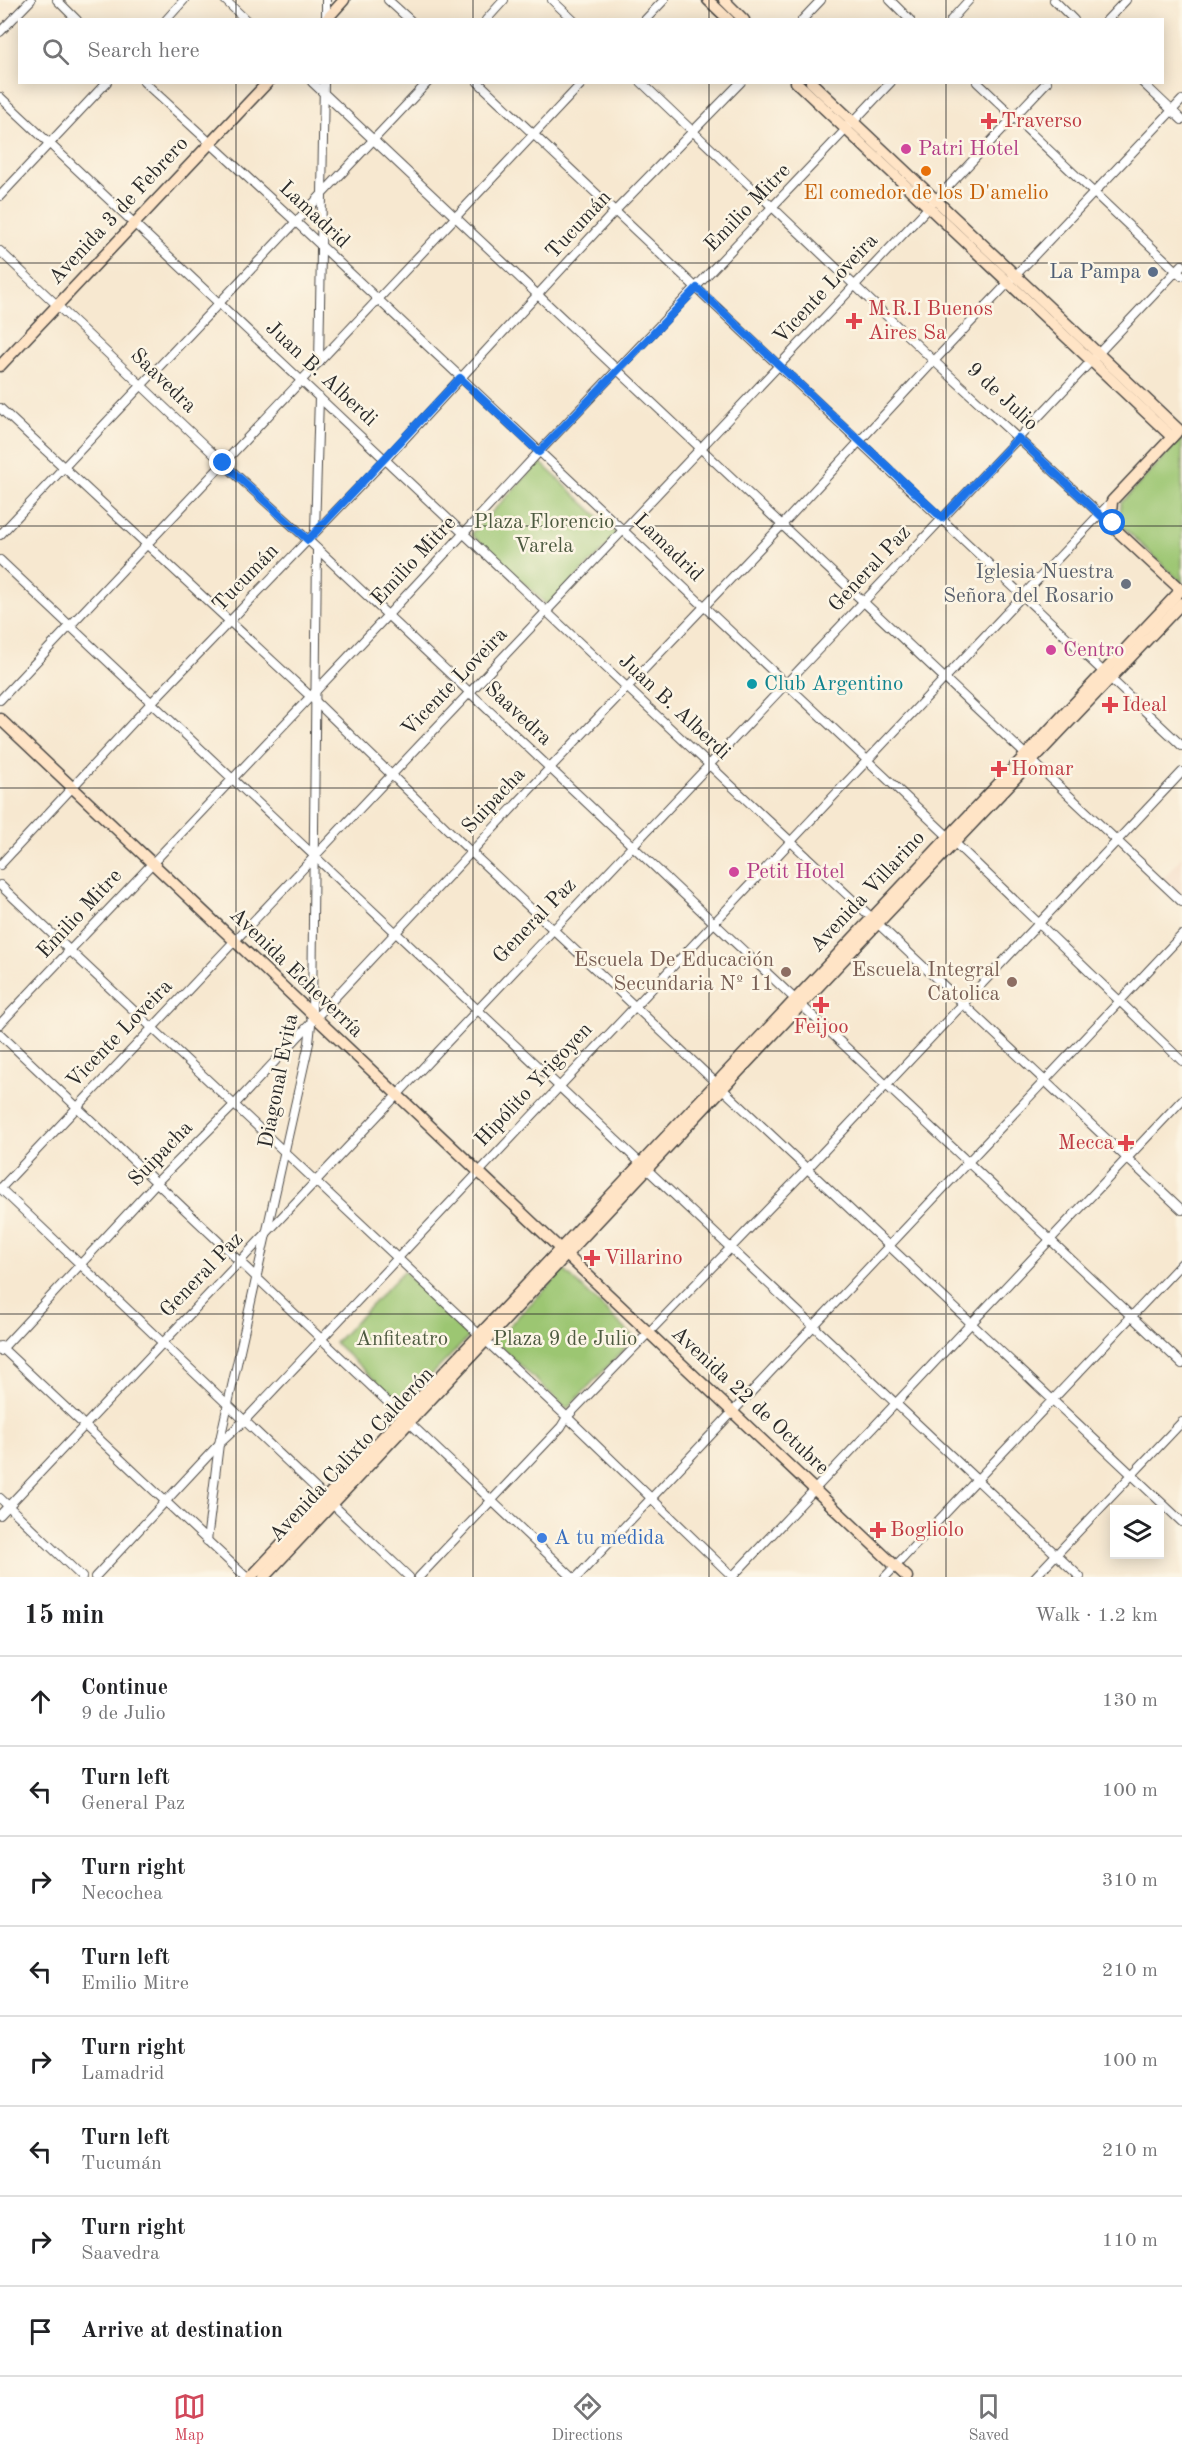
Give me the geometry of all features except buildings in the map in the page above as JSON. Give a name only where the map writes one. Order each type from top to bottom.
[{"type":"main road","points":[[328,18],[344,0]]},
{"type":"main road","points":[[708,0],[727,18]]},
{"type":"main road","points":[[724,0],[742,18]]},
{"type":"main road","name":"Avenida 3 de Febrero","points":[[0,366],[266,84]]},
{"type":"main road","points":[[798,84],[850,126],[1094,357],[1177,431]]},
{"type":"main road","points":[[813,84],[850,126]]},
{"type":"main road","name":"Hipólito Yrigoyen","points":[[1112,501],[1177,431]]},
{"type":"main road","points":[[1112,501],[1111,514],[1114,528]]},
{"type":"main road","name":"9 de Julio","points":[[1114,528],[1181,591]]},
{"type":"main road","name":"Avenida Villarino","points":[[1107,676],[1181,591]]},
{"type":"main road","name":"Avenida Villarino","points":[[563,1252],[951,839],[1107,676],[1182,603]]},
{"type":"main road","name":"Avenida Echeverría","points":[[0,719],[313,1019],[563,1252]]},
{"type":"main road","name":"Avenida 22 de Octubre","points":[[563,1252],[907,1577]]},
{"type":"main road","name":"Avenida Calixto Calderón","points":[[264,1577],[406,1418],[563,1252]]},
{"type":"main road","name":"Avenida Calixto Calderón","points":[[249,1577],[330,1501]]},
{"type":"street","points":[[0,32],[31,0]]},
{"type":"street","points":[[57,0],[75,18]]},
{"type":"street","points":[[168,18],[184,0]]},
{"type":"street","points":[[225,0],[244,18]]},
{"type":"street","points":[[326,0],[326,18]]},
{"type":"street","points":[[388,0],[408,18]]},
{"type":"street","points":[[488,18],[504,0]]},
{"type":"street","points":[[552,0],[571,18]]},
{"type":"street","points":[[647,18],[664,0]]},
{"type":"street","points":[[804,18],[821,0]]},
{"type":"street","points":[[890,0],[908,18]]},
{"type":"street","points":[[953,18],[969,0]]},
{"type":"street","points":[[1054,0],[1072,18]]},
{"type":"street","points":[[1109,18],[1126,0]]},
{"type":"street","points":[[0,196],[105,84]]},
{"type":"street","name":"Lamadrid","points":[[146,84],[868,760],[1182,1061]]},
{"type":"street","points":[[314,84],[618,369],[700,449],[946,677],[1182,902]]},
{"type":"street","points":[[319,363],[324,84]]},
{"type":"street","points":[[0,535],[426,84]]},
{"type":"street","points":[[480,84],[1182,746]]},
{"type":"street","points":[[0,700],[581,84]]},
{"type":"street","name":"9 de Julio","points":[[643,84],[934,361],[1114,528]]},
{"type":"street","name":"Tucumán","points":[[0,865],[228,622],[386,459],[615,211],[739,84]]},
{"type":"street","name":"Emilio Mitre","points":[[0,1024],[233,778],[314,696],[539,452],[889,84]]},
{"type":"street","points":[[979,84],[1180,270]]},
{"type":"street","name":"Vicente Loveira","points":[[0,1188],[1045,84]]},
{"type":"street","points":[[1144,84],[1182,120]]},
{"type":"street","name":"Juan B. Alberdi","points":[[0,97],[1182,1210]]},
{"type":"street","name":"Suipacha","points":[[1,1349],[1182,100]]},
{"type":"street","name":"Saavedra","points":[[0,251],[1182,1364]]},
{"type":"street","name":"General Paz","points":[[0,1515],[1094,357],[1180,270]]},
{"type":"street","points":[[315,532],[320,397]]},
{"type":"street","points":[[0,408],[228,622],[314,696],[471,852],[1182,1522]]},
{"type":"street","name":"Hipólito Yrigoyen","points":[[95,1577],[1112,501]]},
{"type":"street","name":"Diagonal Evita","points":[[207,1541],[219,1444],[227,1403],[313,1019],[317,549]]},
{"type":"street","points":[[0,560],[1080,1577]]},
{"type":"street","points":[[419,1577],[561,1427],[567,1417],[732,1248],[1182,772]]},
{"type":"street","points":[[0,885],[398,1257],[732,1577],[1182,1100]]},
{"type":"street","points":[[578,1577],[1182,934]]},
{"type":"street","points":[[0,1034],[572,1577]]},
{"type":"street","points":[[0,1188],[246,1419],[409,1577]]},
{"type":"street","points":[[885,1577],[1182,1263]]},
{"type":"street","points":[[1,1349],[207,1541],[249,1577]]},
{"type":"street","points":[[1035,1577],[1182,1422]]},
{"type":"street","points":[[0,1498],[82,1577]]},
{"type":"shaded area","points":[[1182,857],[1182,892],[1180,895],[1162,880]]},
{"type":"green space","points":[[1182,438],[1182,583],[1123,527],[1120,516],[1121,503]]},
{"type":"green space","name":"Plaza Florencio Varela","points":[[540,462],[618,535],[548,606],[471,534]]},
{"type":"green space","name":"Plaza 9 de Julio","points":[[564,1270],[635,1338],[567,1409],[494,1341]]},
{"type":"green space","name":"Anfiteatro","points":[[404,1271],[470,1336],[402,1405],[335,1343]]},
{"type":"place","name":"Traverso","points":[[989,121]]},
{"type":"place","name":"Patri Hotel","points":[[906,149]]},
{"type":"place","name":"El comedor de los D'amelio","points":[[926,171]]},
{"type":"place","name":"La Pampa","points":[[1153,272]]},
{"type":"place","name":"M.R.I Buenos Aires Sa","points":[[854,321]]},
{"type":"place","name":"Iglesia Nuestra Señora del Rosario","points":[[1126,584]]},
{"type":"place","name":"Centro","points":[[1051,650]]},
{"type":"place","name":"Club Argentino","points":[[752,684]]},
{"type":"place","name":"Ideal","points":[[1110,705]]},
{"type":"place","name":"Homar","points":[[999,769]]},
{"type":"place","name":"Petit Hotel","points":[[734,872]]},
{"type":"place","name":"Escuela De Educación Secundaria Nº 11","points":[[786,972]]},
{"type":"place","name":"Escuela Integral Catolica","points":[[1012,982]]},
{"type":"place","name":"Feijoo","points":[[821,1005]]},
{"type":"place","name":"Mecca","points":[[1126,1143]]},
{"type":"place","name":"Villarino","points":[[592,1258]]},
{"type":"place","name":"Bogliolo","points":[[878,1530]]},
{"type":"place","name":"A tu medida","points":[[542,1538]]},
{"type":"route","points":[[223,463],[308,540],[460,378],[539,452],[697,288],[942,518],[1018,438],[1114,528],[1113,523]]}]
